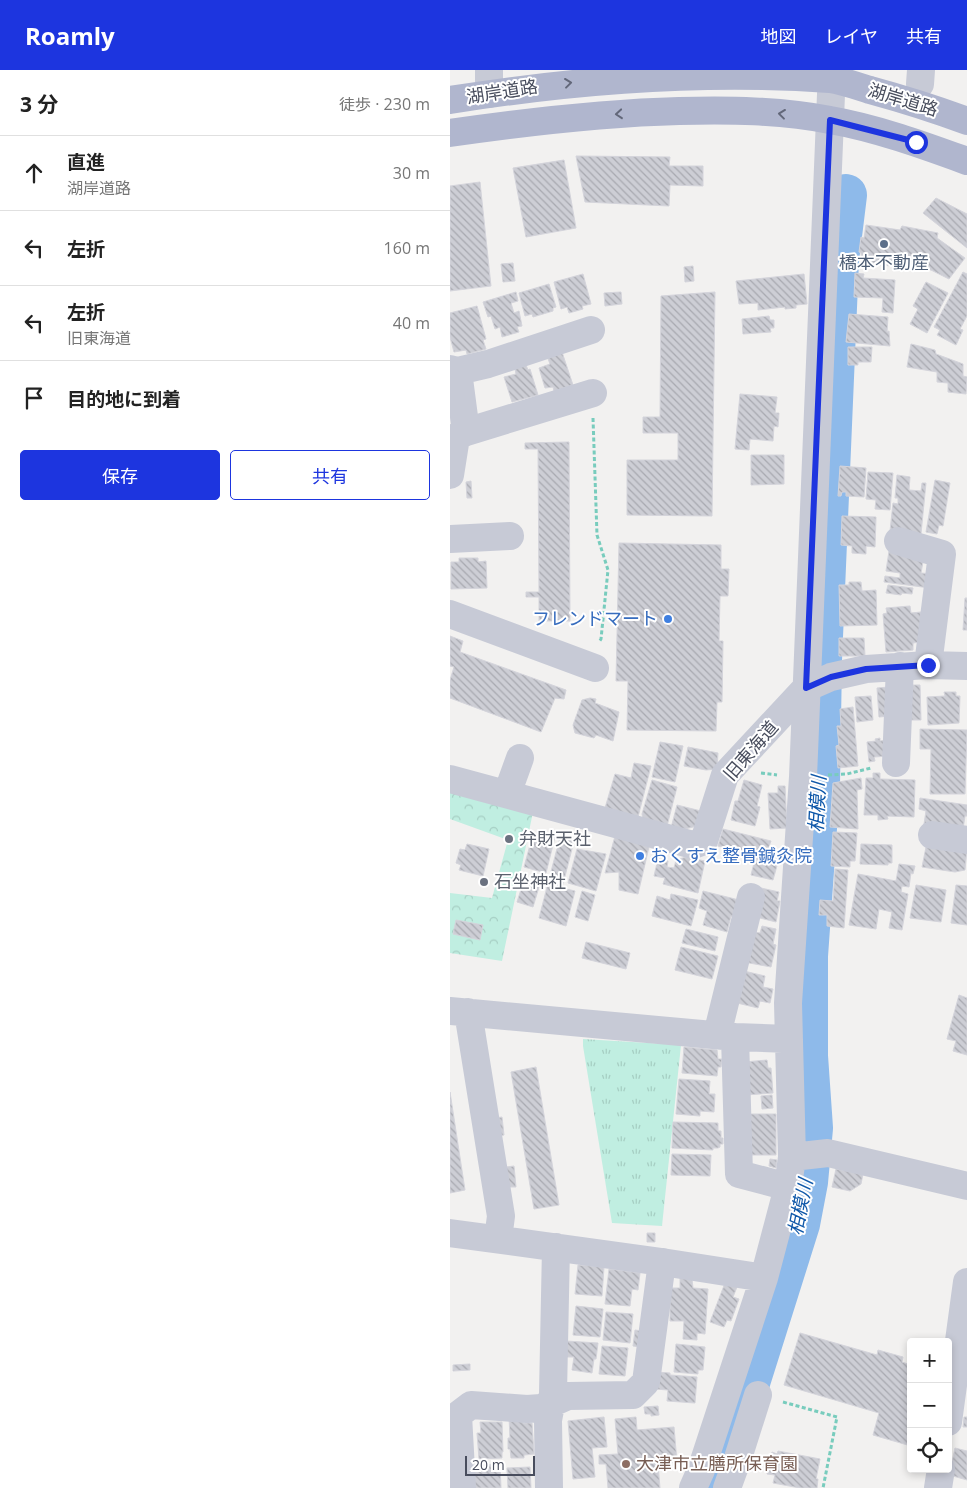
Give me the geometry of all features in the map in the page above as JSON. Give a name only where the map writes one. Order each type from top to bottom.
[{"type":"main road","name":"湖岸道路","points":[[450,100],[489,82],[604,78],[677,73],[832,75],[925,105],[967,121]]},
{"type":"main road","name":"湖岸道路","points":[[450,134],[639,112],[724,110],[772,112],[830,120],[916,142],[967,161]]},
{"type":"street","points":[[693,1488],[701,1470],[764,1278],[788,1187],[804,1156],[789,1039],[788,1003],[816,776],[832,75]]},
{"type":"street","points":[[466,432],[454,370],[488,364],[591,330]]},
{"type":"street","points":[[450,473],[456,437],[466,432],[593,393]]},
{"type":"street","points":[[450,540],[510,536]]},
{"type":"street","points":[[898,541],[942,554],[928,665]]},
{"type":"street","points":[[450,614],[590,666]]},
{"type":"street","points":[[817,683],[866,669],[928,665],[967,666]]},
{"type":"street","points":[[896,763],[900,666]]},
{"type":"street","name":"旧東海道","points":[[450,779],[693,845],[704,841],[725,775],[817,683]]},
{"type":"street","points":[[507,794],[520,758]]},
{"type":"street","points":[[932,835],[967,840]]},
{"type":"street","points":[[751,897],[726,1036],[739,1174],[788,1187]]},
{"type":"street","points":[[498,1239],[501,1216],[459,1012],[726,1036],[789,1039]]},
{"type":"street","points":[[804,1156],[828,1154],[967,1186]]},
{"type":"street","points":[[450,1233],[764,1278]]},
{"type":"street","points":[[549,1488],[548,1420],[554,1384],[556,1247]]},
{"type":"street","points":[[462,1488],[458,1415],[471,1405],[527,1409],[541,1408],[568,1396],[633,1394],[646,1382],[662,1262]]},
{"type":"street","points":[[952,1393],[967,1282]]},
{"type":"street","points":[[726,1488],[758,1396]]},
{"type":"street","points":[[938,1488],[940,1473]]},
{"type":"path","points":[[590,666],[601,639],[608,570],[597,535],[593,393]]},
{"type":"path","points":[[739,761],[751,772],[816,776],[848,774],[896,763]]},
{"type":"path","points":[[758,1396],[837,1417],[823,1488]]},
{"type":"green space","name":"石坐神社","points":[[450,791],[533,812],[502,961],[450,953],[450,893],[492,898],[508,840],[450,819]]},
{"type":"green space","points":[[583,1039],[681,1045],[662,1226],[612,1223]]},
{"type":"building","points":[[576,156],[670,157],[669,166],[703,166],[703,186],[670,185],[669,206],[585,202]]},
{"type":"building","points":[[564,160],[576,228],[526,237],[513,168]]},
{"type":"building","points":[[480,182],[491,286],[450,291],[450,186]]},
{"type":"building","points":[[936,198],[967,214],[967,248],[923,213]]},
{"type":"building","points":[[866,225],[900,230],[902,226],[938,233],[937,238],[965,258],[949,279],[931,270],[862,263],[861,253],[859,252],[861,237],[864,238]]},
{"type":"building","points":[[513,263],[515,281],[503,282],[501,264]]},
{"type":"building","points":[[693,266],[694,281],[685,282],[684,267]]},
{"type":"building","points":[[963,272],[967,274],[967,316],[960,329],[963,330],[956,345],[937,335],[940,330],[934,327]]},
{"type":"building","points":[[855,273],[864,274],[863,278],[895,280],[893,313],[882,312],[883,298],[854,297]]},
{"type":"building","points":[[583,274],[591,304],[582,306],[583,309],[569,313],[567,307],[561,309],[554,282]]},
{"type":"building","points":[[804,274],[807,304],[796,305],[796,308],[785,309],[785,307],[758,310],[758,303],[739,304],[736,281]]},
{"type":"building","points":[[926,282],[948,293],[927,333],[910,324],[918,309],[913,306]]},
{"type":"building","points":[[549,284],[556,307],[553,308],[553,311],[533,317],[532,314],[525,316],[519,293]]},
{"type":"building","points":[[516,292],[518,301],[511,303],[514,313],[519,311],[522,326],[517,327],[519,332],[502,337],[500,327],[495,329],[491,316],[488,317],[483,302]]},
{"type":"building","points":[[621,292],[622,304],[605,306],[604,293]]},
{"type":"building","points":[[715,292],[712,516],[627,515],[627,460],[678,460],[678,433],[643,433],[643,417],[660,417],[661,296]]},
{"type":"building","points":[[477,306],[486,339],[483,340],[486,349],[467,354],[466,350],[454,352],[450,337],[450,313]]},
{"type":"building","points":[[849,314],[888,317],[887,332],[889,331],[890,346],[846,342]]},
{"type":"building","points":[[769,316],[770,320],[774,320],[774,328],[770,328],[771,332],[743,334],[742,319]]},
{"type":"building","points":[[911,344],[935,350],[936,354],[963,364],[963,376],[967,377],[966,394],[948,392],[948,383],[937,382],[937,372],[907,367]]},
{"type":"building","points":[[848,347],[872,347],[871,362],[858,362],[858,365],[848,365]]},
{"type":"building","points":[[562,352],[573,385],[554,391],[553,387],[545,388],[539,368],[550,364],[547,356]]},
{"type":"building","points":[[526,365],[528,370],[530,369],[538,395],[512,402],[504,377],[516,374],[515,369]]},
{"type":"building","points":[[740,394],[777,397],[775,413],[779,413],[778,427],[774,426],[773,441],[750,439],[749,450],[735,449]]},
{"type":"building","points":[[569,442],[570,621],[539,621],[539,597],[526,597],[526,592],[539,592],[538,449],[525,449],[525,443]]},
{"type":"building","points":[[751,455],[784,455],[784,484],[751,485]]},
{"type":"building","points":[[840,466],[866,468],[864,497],[846,496],[846,492],[842,492],[841,496],[838,496]]},
{"type":"building","points":[[868,472],[893,473],[890,510],[875,509],[876,500],[866,499]]},
{"type":"building","points":[[897,475],[910,477],[909,490],[921,491],[922,483],[926,483],[921,534],[890,531],[893,503],[898,504],[898,498],[895,498]]},
{"type":"building","points":[[935,480],[950,483],[943,526],[939,525],[937,534],[926,532]]},
{"type":"building","points":[[471,481],[472,498],[467,498],[466,482]]},
{"type":"building","points":[[842,516],[876,517],[875,547],[866,546],[866,554],[852,553],[852,546],[841,545]]},
{"type":"building","name":"フレンドマート","points":[[619,543],[721,545],[721,569],[729,569],[728,596],[720,596],[719,641],[723,641],[722,702],[717,702],[716,731],[627,730],[628,681],[616,681]]},
{"type":"building","points":[[889,551],[924,556],[921,573],[932,574],[930,588],[884,582],[885,576],[900,578],[900,573],[886,571]]},
{"type":"building","points":[[459,558],[478,558],[478,562],[486,561],[487,588],[451,589],[451,562],[459,562]]},
{"type":"building","points":[[849,582],[861,582],[862,591],[876,590],[877,625],[840,626],[839,585],[849,585]]},
{"type":"building","points":[[888,585],[913,588],[912,594],[886,593]]},
{"type":"building","points":[[965,598],[967,598],[967,630],[963,630]]},
{"type":"building","points":[[910,606],[911,613],[921,612],[920,642],[913,643],[913,650],[886,652],[883,614],[887,613],[886,608]]},
{"type":"building","points":[[450,636],[463,641],[460,652],[566,690],[564,699],[555,698],[541,732],[450,698],[450,680],[454,667],[450,666]]},
{"type":"building","points":[[839,638],[864,638],[865,656],[839,656]]},
{"type":"building","points":[[910,685],[920,685],[921,720],[911,720]]},
{"type":"building","points":[[889,687],[890,716],[879,717],[877,688]]},
{"type":"building","points":[[944,692],[956,692],[956,696],[960,696],[959,723],[928,725],[927,697],[945,696]]},
{"type":"building","points":[[871,696],[873,720],[857,722],[855,697]]},
{"type":"building","points":[[596,699],[595,703],[619,712],[613,741],[596,735],[594,738],[575,733],[573,725],[582,700]]},
{"type":"building","points":[[853,707],[858,766],[838,768],[836,746],[839,745],[837,726],[841,726],[840,709]]},
{"type":"building","points":[[920,729],[967,730],[965,794],[930,794],[931,749],[920,749]]},
{"type":"building","points":[[880,738],[880,741],[887,740],[888,756],[874,757],[875,761],[869,762],[867,742],[876,741],[875,739]]},
{"type":"building","points":[[660,742],[683,746],[675,782],[652,777]]},
{"type":"building","points":[[688,747],[718,753],[717,769],[706,770],[684,766]]},
{"type":"building","points":[[634,763],[651,766],[638,817],[605,808],[615,774],[631,778]]},
{"type":"building","points":[[873,773],[880,773],[880,779],[915,780],[914,817],[887,816],[888,819],[878,820],[878,815],[864,815],[866,778],[873,778]]},
{"type":"building","points":[[861,778],[862,789],[857,790],[858,829],[830,827],[833,783]]},
{"type":"building","points":[[652,780],[677,787],[667,826],[643,819],[642,814]]},
{"type":"building","points":[[744,780],[762,785],[757,806],[760,807],[755,826],[731,820],[735,801],[738,801]]},
{"type":"building","points":[[778,786],[785,786],[787,828],[770,829],[768,793],[778,793]]},
{"type":"building","points":[[920,798],[967,805],[967,816],[965,816],[963,829],[924,824],[926,811],[919,809]]},
{"type":"building","points":[[677,805],[701,811],[697,826],[681,830],[671,828]]},
{"type":"building","points":[[723,829],[771,841],[767,852],[780,855],[773,880],[751,875],[755,859],[750,858],[751,854],[718,846]]},
{"type":"building","points":[[833,832],[857,833],[855,861],[850,861],[850,867],[831,866]]},
{"type":"building","points":[[533,834],[545,837],[546,834],[555,837],[546,873],[524,867]]},
{"type":"building","points":[[615,836],[649,847],[638,894],[619,890],[619,872],[605,873]]},
{"type":"building","points":[[560,837],[574,841],[562,888],[575,891],[566,926],[539,918]]},
{"type":"building","points":[[927,842],[967,849],[965,870],[955,872],[922,867]]},
{"type":"building","points":[[467,844],[489,849],[483,876],[459,870],[461,865],[456,863],[460,849],[465,850]]},
{"type":"building","points":[[861,844],[892,845],[892,863],[888,863],[888,865],[860,864]]},
{"type":"building","points":[[577,849],[606,854],[596,891],[568,883]]},
{"type":"building","points":[[686,857],[705,861],[698,893],[663,884],[665,878],[654,876],[658,859],[668,861],[667,867],[674,868],[676,860]]},
{"type":"building","points":[[899,864],[915,866],[913,874],[911,873],[909,887],[902,886],[901,892],[908,894],[902,930],[889,928],[892,912],[879,909],[876,929],[849,925],[858,874],[896,881]]},
{"type":"building","points":[[835,869],[848,870],[844,928],[827,926],[827,915],[819,915],[820,900],[833,901]]},
{"type":"building","points":[[523,883],[539,887],[533,907],[517,902]]},
{"type":"building","points":[[916,885],[946,890],[941,922],[910,918]]},
{"type":"building","points":[[956,885],[967,886],[967,925],[951,923]]},
{"type":"building","points":[[761,888],[779,892],[777,901],[780,901],[776,922],[756,917]]},
{"type":"building","points":[[582,891],[595,895],[588,921],[575,917]]},
{"type":"building","points":[[703,891],[739,900],[735,918],[731,916],[727,932],[703,925],[707,911],[699,908]]},
{"type":"building","points":[[671,894],[698,900],[691,926],[652,916],[657,896],[670,900]]},
{"type":"building","points":[[456,920],[483,925],[480,940],[453,934]]},
{"type":"building","points":[[762,926],[776,929],[773,944],[776,945],[771,967],[744,962],[754,932],[760,933]]},
{"type":"building","points":[[686,929],[718,937],[715,951],[682,943]]},
{"type":"building","points":[[586,942],[630,953],[626,969],[582,958]]},
{"type":"building","points":[[681,947],[718,956],[712,979],[675,970]]},
{"type":"building","points":[[744,971],[765,976],[763,987],[773,989],[770,1003],[760,1001],[758,1008],[737,1003]]},
{"type":"building","points":[[959,995],[967,998],[967,1055],[953,1051],[956,1041],[947,1039]]},
{"type":"building","points":[[684,1047],[717,1050],[718,1059],[722,1059],[721,1067],[718,1067],[717,1076],[682,1073]]},
{"type":"building","points":[[767,1060],[768,1068],[771,1068],[773,1093],[746,1095],[744,1062]]},
{"type":"building","points":[[536,1067],[559,1205],[534,1209],[511,1072]]},
{"type":"building","points":[[679,1079],[710,1081],[709,1094],[715,1094],[714,1112],[700,1111],[700,1116],[676,1114]]},
{"type":"building","points":[[450,1092],[465,1190],[450,1193]]},
{"type":"building","points":[[772,1095],[773,1108],[762,1109],[761,1096]]},
{"type":"building","points":[[747,1114],[776,1114],[776,1155],[748,1155]]},
{"type":"building","points":[[502,1117],[504,1135],[498,1136],[495,1118]]},
{"type":"building","points":[[673,1122],[718,1123],[718,1131],[721,1131],[723,1144],[720,1144],[718,1148],[713,1148],[713,1150],[672,1148]]},
{"type":"building","points":[[672,1154],[711,1155],[710,1176],[671,1175]]},
{"type":"building","points":[[770,1159],[777,1160],[776,1168],[769,1166]]},
{"type":"building","points":[[514,1166],[516,1187],[508,1187],[506,1167]]},
{"type":"building","points":[[836,1169],[863,1174],[861,1184],[850,1191],[832,1187]]},
{"type":"building","points":[[647,1233],[655,1233],[655,1242],[647,1242]]},
{"type":"building","points":[[578,1265],[604,1267],[602,1296],[575,1294]]},
{"type":"building","points":[[609,1269],[640,1273],[638,1290],[632,1289],[630,1306],[605,1304]]},
{"type":"building","points":[[680,1278],[692,1279],[693,1288],[708,1289],[705,1334],[697,1333],[697,1340],[683,1339],[684,1321],[670,1321],[670,1288],[680,1288]]},
{"type":"building","points":[[725,1283],[737,1287],[733,1297],[739,1299],[731,1321],[727,1320],[724,1327],[710,1322]]},
{"type":"building","points":[[576,1306],[603,1309],[600,1337],[573,1335]]},
{"type":"building","points":[[606,1312],[633,1314],[630,1343],[603,1340]]},
{"type":"building","points":[[635,1330],[642,1331],[640,1347],[633,1346]]},
{"type":"building","points":[[800,1333],[877,1355],[878,1350],[903,1357],[902,1362],[907,1364],[907,1445],[873,1435],[879,1413],[784,1385]]},
{"type":"building","points":[[566,1341],[598,1343],[592,1373],[572,1370],[574,1357],[564,1357]]},
{"type":"building","points":[[676,1344],[705,1347],[703,1370],[698,1370],[698,1374],[674,1372]]},
{"type":"building","points":[[602,1346],[628,1348],[625,1376],[599,1374]]},
{"type":"building","points":[[470,1364],[470,1370],[453,1371],[453,1365]]},
{"type":"building","points":[[656,1372],[697,1377],[695,1403],[667,1401],[668,1390],[655,1389]]},
{"type":"building","points":[[658,1406],[659,1415],[651,1416],[651,1414],[645,1414],[644,1407]]},
{"type":"building","points":[[522,1416],[523,1423],[532,1423],[534,1454],[524,1455],[524,1458],[511,1458],[510,1449],[508,1449],[508,1438],[510,1438],[509,1417]]},
{"type":"building","points":[[604,1417],[607,1447],[592,1448],[595,1477],[573,1479],[568,1421]]},
{"type":"building","points":[[636,1417],[637,1430],[674,1427],[677,1462],[658,1464],[660,1488],[608,1488],[606,1464],[599,1464],[599,1455],[618,1454],[615,1419]]},
{"type":"building","points":[[964,1417],[967,1417],[967,1427],[963,1427]]},
{"type":"building","points":[[480,1422],[502,1422],[502,1458],[479,1459],[477,1433],[481,1433]]},
{"type":"building","points":[[955,1448],[967,1451],[967,1480],[953,1476],[952,1462]]},
{"type":"building","points":[[778,1451],[820,1459],[816,1479],[818,1479],[817,1488],[800,1488],[773,1483],[775,1475],[767,1474],[772,1452],[777,1454]]},
{"type":"building","points":[[500,1464],[501,1488],[475,1488],[474,1465]]},
{"type":"building","points":[[530,1467],[531,1488],[508,1488],[507,1468]]},
{"type":"waterway","name":"相模川","points":[[712,1488],[747,1389],[799,1224],[807,1182],[812,1128],[807,1056],[807,956],[819,785],[821,660],[838,260],[846,195]]},
{"type":"place","name":"橋本不動産","points":[[884,244]]},
{"type":"place","name":"フレンドマート","points":[[668,619]]},
{"type":"place","name":"弁財天社","points":[[509,839]]},
{"type":"place","name":"おくすえ整骨鍼灸院","points":[[640,856]]},
{"type":"place","name":"石坐神社","points":[[484,882]]},
{"type":"place","name":"大津市立膳所保育園","points":[[626,1464]]},
{"type":"route","points":[[916,142],[830,120],[806,688],[840,674],[866,669],[928,665]]}]
